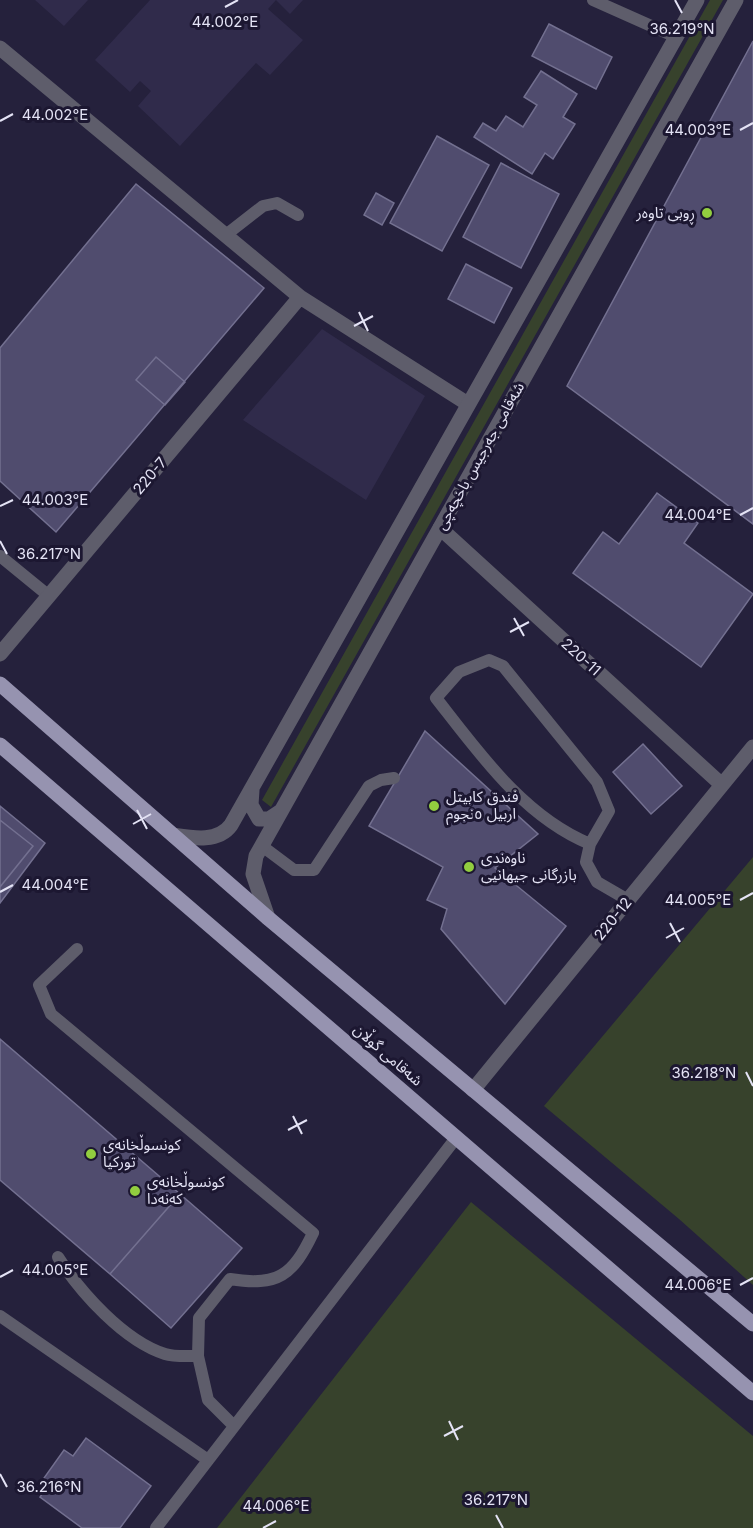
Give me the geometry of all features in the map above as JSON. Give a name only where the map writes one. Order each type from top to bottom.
[{"type":"main road","name":"شەقامی گوڵان","points":[[0,684],[268,918],[753,1324]]},
{"type":"main road","name":"شەقامی گوڵان","points":[[0,745],[753,1393]]},
{"type":"street","points":[[173,835],[204,837],[224,832],[252,787],[697,0]]},
{"type":"street","name":"شەقامی جەرجیس باخچەچی","points":[[268,918],[253,874],[254,862],[262,846],[736,0]]},
{"type":"street","points":[[0,48],[103,135],[227,234],[300,297],[468,404]]},
{"type":"street","name":"220-7","points":[[0,654],[300,297]]},
{"type":"street","name":"220-11","points":[[440,528],[722,785]]},
{"type":"street","name":"220-12","points":[[473,1090],[753,747]]},
{"type":"street","points":[[252,787],[251,805],[259,819],[275,817],[284,807]]},
{"type":"lane","points":[[593,0],[676,38]]},
{"type":"lane","points":[[227,234],[263,206],[277,203],[298,215]]},
{"type":"lane","points":[[0,556],[49,596]]},
{"type":"lane","points":[[590,844],[563,833],[520,798],[468,739],[436,698],[459,672],[489,660],[503,666],[597,782],[609,811],[590,844],[586,862],[597,882],[628,900]]},
{"type":"lane","points":[[262,846],[294,870],[314,870],[325,857],[369,786],[394,778]]},
{"type":"lane","points":[[77,949],[39,985],[51,1014],[313,1233],[300,1260],[280,1278],[244,1281],[230,1279],[199,1318],[198,1356],[208,1400],[234,1426]]},
{"type":"lane","points":[[156,1528],[456,1138]]},
{"type":"lane","points":[[58,1257],[73,1281],[120,1329],[165,1355],[198,1356]]},
{"type":"lane","points":[[0,1316],[208,1460]]},
{"type":"shaded area","points":[[35,0],[88,0],[64,26]]},
{"type":"shaded area","points":[[150,0],[276,0],[268,9],[303,40],[270,75],[256,63],[180,146],[138,106],[151,91],[140,81],[130,92],[95,60]]},
{"type":"shaded area","points":[[276,0],[303,0],[290,14]]},
{"type":"shaded area","points":[[322,329],[425,396],[366,500],[243,420]]},
{"type":"green space","points":[[710,0],[723,0],[271,807],[262,800]]},
{"type":"green space","points":[[753,857],[753,1285],[679,1219],[544,1106]]},
{"type":"green space","points":[[471,1202],[753,1436],[753,1528],[217,1528]]},
{"type":"building","points":[[549,24],[612,57],[596,89],[532,56]]},
{"type":"building","name":"ڕوبی تاوەر","points":[[753,41],[753,524],[567,386]]},
{"type":"building","points":[[541,71],[577,94],[563,117],[575,124],[553,159],[545,153],[532,174],[474,137],[483,123],[496,131],[506,116],[523,127],[537,105],[524,97]]},
{"type":"building","points":[[437,136],[489,165],[442,251],[390,223]]},
{"type":"building","points":[[501,163],[559,194],[521,268],[463,237]]},
{"type":"building","points":[[136,184],[264,288],[56,532],[0,481],[0,348]]},
{"type":"building","points":[[376,193],[394,203],[382,225],[364,215]]},
{"type":"building","points":[[466,264],[512,288],[494,323],[448,299]]},
{"type":"building","points":[[156,357],[185,382],[165,405],[136,380]]},
{"type":"building","points":[[657,493],[698,523],[684,543],[753,594],[701,667],[573,573],[603,532],[619,544]]},
{"type":"building","name":"ناوەندی بازرگانی جیهانیی","points":[[425,731],[538,834],[495,868],[566,926],[505,1004],[441,929],[447,909],[427,900],[443,867],[369,826]]},
{"type":"building","points":[[643,744],[682,786],[651,814],[613,772]]},
{"type":"building","points":[[0,806],[45,843],[0,903]]},
{"type":"building","points":[[0,820],[33,846],[0,887]]},
{"type":"building","points":[[0,1039],[180,1194],[110,1274],[0,1180]]},
{"type":"building","points":[[180,1194],[242,1248],[171,1328],[110,1274]]},
{"type":"building","points":[[86,1438],[151,1486],[120,1528],[82,1528],[40,1497],[50,1483],[44,1478],[64,1450],[73,1456]]},
{"type":"place","name":"ڕوبی تاوەر","points":[[707,213]]},
{"type":"place","name":"فندق كابيتل اربيل ٥نجوم","points":[[434,806]]},
{"type":"place","name":"ناوەندی بازرگانی جیهانیی","points":[[469,867]]},
{"type":"place","name":"کونسوڵخانەی تورکیا","points":[[91,1154]]},
{"type":"place","name":"کونسوڵخانەی کەنەدا","points":[[135,1191]]}]
